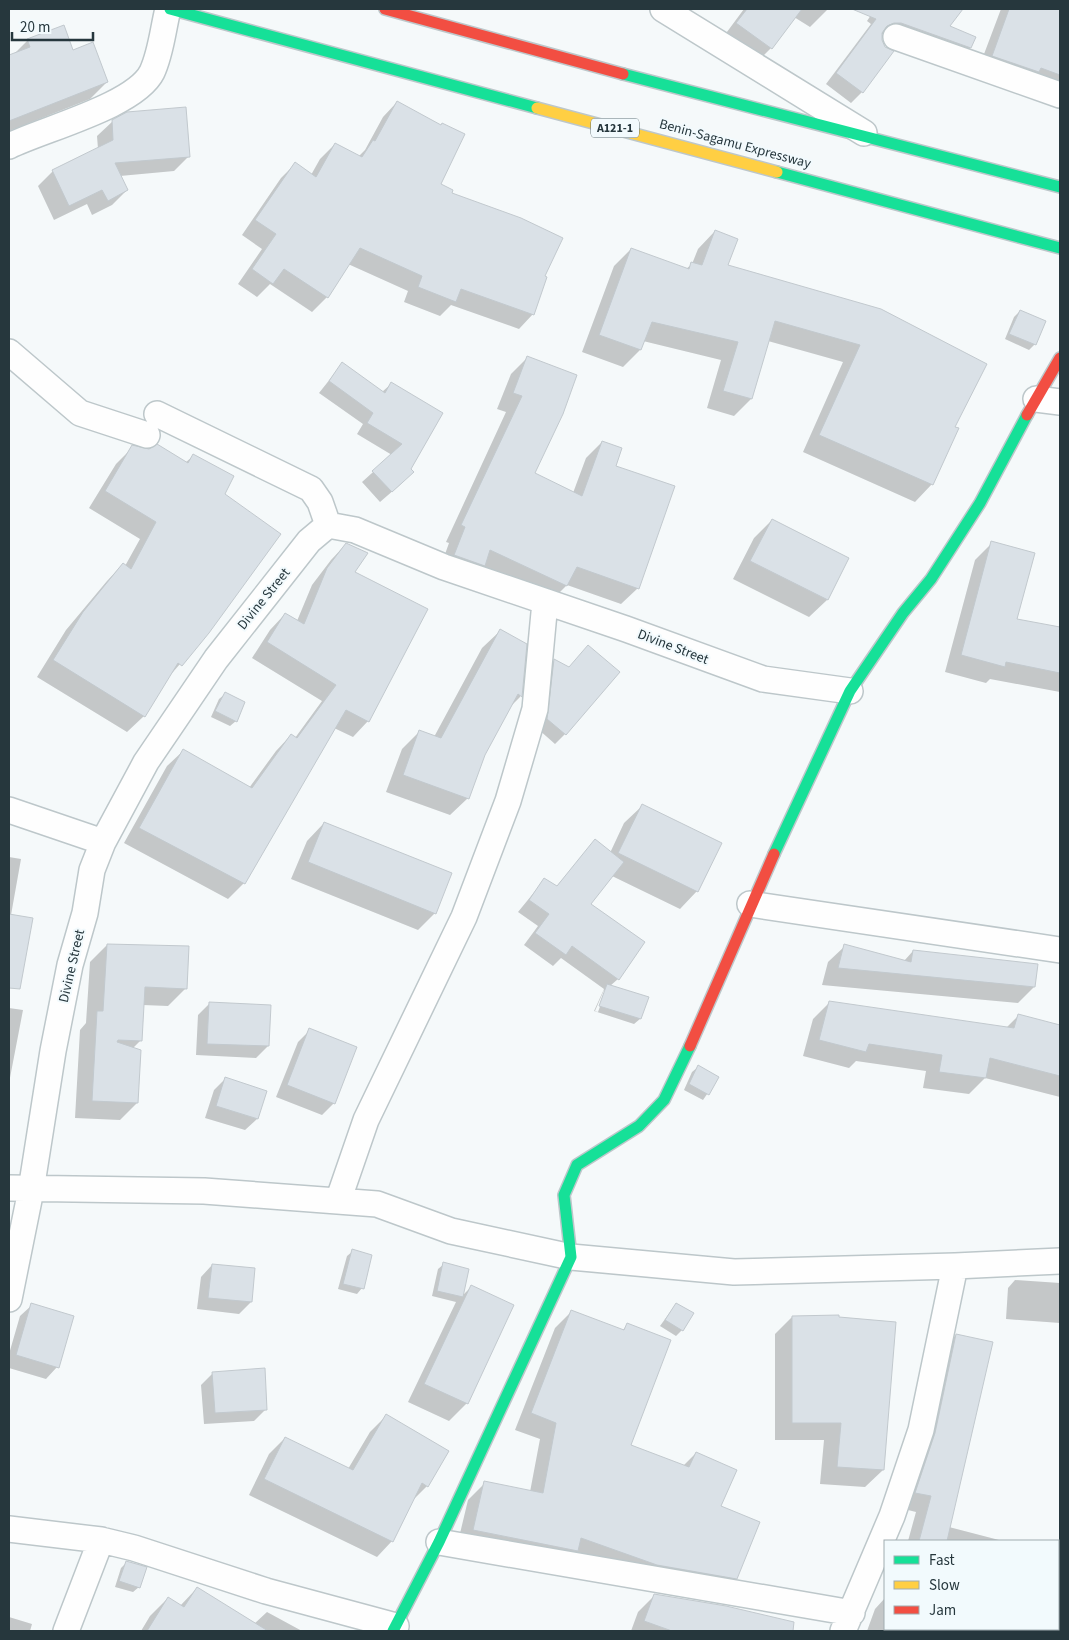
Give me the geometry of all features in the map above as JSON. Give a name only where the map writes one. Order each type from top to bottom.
[{"type":"main road","name":"Benin-Sagamu Expressway","points":[[169,9],[1060,248]]},
{"type":"main road","points":[[393,10],[623,74],[870,136],[1060,187]]},
{"type":"main road","points":[[394,1629],[439,1542],[571,1257],[564,1195],[577,1165],[638,1126],[664,1100],[691,1043],[750,904],[850,692],[904,613],[931,578],[1048,401],[1060,358]]},
{"type":"street","points":[[9,146],[57,128],[138,90],[152,72],[169,9]]},
{"type":"street","points":[[663,9],[870,136]]},
{"type":"street","points":[[896,37],[1060,95]]},
{"type":"street","points":[[9,352],[80,413],[152,425],[311,489],[320,502],[328,525]]},
{"type":"street","name":"Divine Street","points":[[9,1299],[20,1189],[53,1051],[70,965],[85,913],[92,870],[104,842],[146,762],[216,659],[309,541],[328,525],[355,530],[444,567],[763,679],[850,692]]},
{"type":"street","points":[[338,1201],[366,1120],[464,917],[508,801],[535,709],[545,602]]},
{"type":"street","points":[[9,810],[104,842]]},
{"type":"street","points":[[750,904],[1060,950]]},
{"type":"street","points":[[20,1189],[204,1191],[377,1204],[451,1231],[571,1257],[734,1272],[1060,1261]]},
{"type":"street","points":[[439,1542],[848,1622],[892,1516],[920,1430],[955,1266]]},
{"type":"street","points":[[9,1530],[101,1540],[394,1629]]},
{"type":"street","points":[[66,1631],[101,1540]]},
{"type":"building","points":[[747,9],[802,9],[772,49],[736,23]]},
{"type":"building","points":[[852,9],[963,9],[950,26],[976,37],[971,48],[901,23],[887,26],[882,33],[882,40],[885,47],[894,51],[863,93],[836,73],[876,19]]},
{"type":"building","points":[[1009,9],[1060,9],[1060,75],[1041,68],[1039,72],[992,56]]},
{"type":"building","points":[[64,25],[73,50],[93,42],[108,82],[9,121],[9,55],[30,47],[27,39]]},
{"type":"building","points":[[397,101],[441,125],[442,123],[465,134],[441,184],[453,190],[452,193],[521,218],[563,238],[545,276],[547,277],[534,315],[461,289],[456,302],[418,287],[422,276],[360,248],[328,298],[284,269],[273,284],[252,269],[276,234],[255,220],[295,162],[316,177],[335,143],[362,157],[373,140],[375,141]]},
{"type":"building","points":[[186,107],[190,157],[115,163],[128,190],[108,201],[102,190],[69,206],[52,170],[113,140],[112,120],[127,112]]},
{"type":"building","points":[[715,230],[738,239],[728,265],[881,309],[987,364],[955,427],[959,428],[933,485],[819,435],[860,345],[775,321],[752,399],[723,391],[738,342],[652,322],[641,350],[599,335],[631,248],[689,269],[691,262],[702,265]]},
{"type":"building","points":[[1020,310],[1046,321],[1036,345],[1009,334]]},
{"type":"building","points":[[527,356],[577,375],[563,414],[535,473],[582,496],[602,441],[622,448],[616,466],[675,486],[639,589],[577,567],[567,586],[490,550],[485,566],[454,555],[465,527],[461,525],[522,396],[513,393]]},
{"type":"building","points":[[342,362],[385,393],[391,382],[443,413],[411,469],[414,472],[392,492],[372,471],[402,444],[367,423],[373,413],[329,381]]},
{"type":"building","points":[[157,444],[188,463],[193,454],[234,476],[225,494],[281,534],[209,633],[182,666],[178,663],[145,717],[53,660],[83,612],[123,563],[131,569],[156,522],[105,491],[132,445],[149,449]]},
{"type":"building","points":[[772,519],[849,558],[828,600],[750,561]]},
{"type":"building","points":[[991,541],[1035,553],[1017,619],[1060,627],[1060,673],[1006,662],[1005,667],[961,655]]},
{"type":"building","points":[[346,543],[368,553],[355,572],[428,609],[369,722],[346,710],[245,884],[139,828],[183,749],[252,788],[291,734],[297,738],[336,685],[267,642],[285,613],[304,624],[327,568]]},
{"type":"building","points":[[500,629],[527,644],[522,697],[518,694],[485,755],[469,799],[403,775],[419,730],[441,738]]},
{"type":"building","points":[[588,645],[620,672],[566,735],[547,719],[554,659],[569,667]]},
{"type":"building","points":[[225,692],[245,702],[237,722],[215,711]]},
{"type":"building","points":[[642,804],[722,843],[698,892],[618,853]]},
{"type":"building","points":[[324,822],[452,873],[436,914],[308,862]]},
{"type":"building","points":[[595,839],[624,862],[591,904],[645,942],[619,980],[572,946],[566,955],[535,933],[549,914],[529,900],[544,878],[557,886]]},
{"type":"building","points":[[9,914],[33,918],[20,989],[9,988]]},
{"type":"building","points":[[107,944],[189,946],[187,989],[145,987],[142,1041],[118,1040],[117,1042],[141,1050],[138,1103],[92,1101],[97,1011],[103,1011]]},
{"type":"building","points":[[844,944],[911,962],[913,950],[1038,964],[1035,987],[838,968]]},
{"type":"building","points":[[607,984],[649,997],[641,1019],[599,1006]]},
{"type":"building","points":[[829,1001],[1014,1028],[1018,1014],[1060,1025],[1060,1076],[990,1058],[986,1078],[939,1072],[942,1055],[869,1044],[866,1052],[819,1040]]},
{"type":"building","points":[[209,1002],[271,1005],[269,1046],[207,1044]]},
{"type":"building","points":[[309,1028],[357,1047],[335,1104],[287,1085]]},
{"type":"building","points":[[698,1065],[719,1077],[709,1095],[689,1084]]},
{"type":"building","points":[[225,1077],[267,1091],[258,1119],[216,1106]]},
{"type":"building","points":[[352,1249],[372,1255],[364,1289],[343,1284]]},
{"type":"building","points":[[443,1262],[469,1269],[463,1297],[437,1291]]},
{"type":"building","points":[[212,1264],[255,1268],[252,1302],[208,1298]]},
{"type":"building","points":[[471,1285],[514,1305],[468,1404],[424,1384]]},
{"type":"building","points":[[31,1303],[74,1316],[59,1368],[16,1355]]},
{"type":"building","points":[[676,1303],[694,1313],[683,1331],[665,1320]]},
{"type":"building","points":[[571,1310],[624,1330],[627,1323],[671,1340],[631,1445],[689,1467],[696,1452],[737,1470],[721,1506],[760,1522],[737,1579],[657,1565],[581,1538],[578,1551],[473,1530],[484,1481],[543,1493],[556,1423],[531,1413]]},
{"type":"building","points":[[839,1315],[839,1317],[896,1322],[884,1470],[837,1467],[841,1423],[792,1423],[792,1316]]},
{"type":"building","points":[[956,1334],[993,1342],[947,1540],[919,1540],[931,1496],[915,1493],[935,1433]]},
{"type":"building","points":[[265,1368],[267,1410],[215,1413],[212,1372]]},
{"type":"building","points":[[386,1414],[449,1451],[428,1487],[422,1483],[393,1542],[264,1479],[285,1437],[353,1470]]},
{"type":"building","points":[[126,1561],[147,1567],[140,1588],[119,1581]]},
{"type":"building","points":[[197,1587],[268,1631],[147,1631],[168,1597],[184,1607]]},
{"type":"building","points":[[654,1594],[726,1606],[794,1622],[793,1631],[672,1631],[644,1621]]},
{"type":"traffic: fast","points":[[170,9],[537,108]]},
{"type":"traffic: fast","points":[[623,74],[1060,187]]},
{"type":"traffic: fast","points":[[777,172],[1060,248]]},
{"type":"traffic: fast","points":[[774,854],[850,691],[903,613],[931,579],[980,503],[1027,415]]},
{"type":"traffic: fast","points":[[393,1631],[439,1542],[571,1257],[564,1195],[577,1165],[639,1126],[664,1100],[690,1046]]},
{"type":"traffic: slow","points":[[537,108],[777,172]]},
{"type":"traffic: jam","points":[[385,9],[623,74]]},
{"type":"traffic: jam","points":[[1027,415],[1060,358]]},
{"type":"traffic: jam","points":[[690,1046],[774,854]]}]
